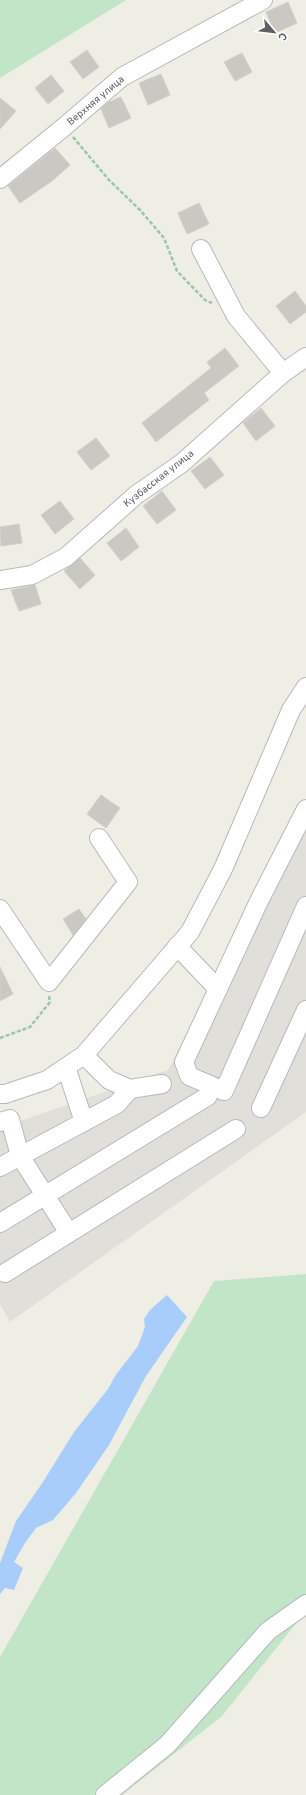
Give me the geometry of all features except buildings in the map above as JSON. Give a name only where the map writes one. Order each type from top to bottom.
[{"type":"street","name":"Верхняя улица","points":[[0,179],[122,77],[263,0]]},
{"type":"street","points":[[201,249],[236,316],[283,373]]},
{"type":"street","name":"Кузбасская улица","points":[[0,580],[32,575],[66,557],[136,495],[182,463],[283,373],[306,357]]},
{"type":"street","points":[[2,1094],[47,1080],[84,1055],[190,932],[223,869],[291,710],[306,687]]},
{"type":"street","points":[[306,808],[259,902],[184,1062],[190,1076],[224,1091],[306,906]]},
{"type":"street","points":[[0,909],[49,982],[128,882],[98,838]]},
{"type":"street","points":[[177,946],[218,989]]},
{"type":"street","points":[[261,1108],[306,1010]]},
{"type":"street","points":[[84,1055],[109,1080],[130,1089],[162,1084]]},
{"type":"street","points":[[66,1067],[84,1122]]},
{"type":"street","points":[[0,1167],[116,1104],[130,1089]]},
{"type":"street","points":[[0,1222],[208,1096]]},
{"type":"street","points":[[0,1122],[10,1119],[20,1156],[69,1233]]},
{"type":"street","points":[[5,1273],[236,1129]]},
{"type":"street","points":[[105,1795],[167,1745],[268,1631],[306,1604]]},
{"type":"path","points":[[64,127],[109,180],[140,210],[164,238],[177,271],[205,300],[212,304]]},
{"type":"path","points":[[0,1038],[30,1027],[50,1002],[49,982]]},
{"type":"shaded area","points":[[306,800],[306,1112],[10,1322],[0,1304],[0,1128],[168,1070]]},
{"type":"green space","points":[[0,0],[126,0],[0,78]]},
{"type":"green space","points":[[306,1274],[306,1611],[222,1716],[122,1795],[0,1795],[0,1657],[214,1281]]},
{"type":"water","points":[[167,1295],[187,1317],[146,1376],[109,1445],[76,1493],[53,1520],[36,1528],[25,1543],[14,1562],[23,1568],[14,1590],[5,1588],[0,1594],[0,1563],[16,1521],[41,1485],[74,1432],[108,1389],[115,1376],[138,1346],[145,1327],[144,1319],[150,1310]]}]
